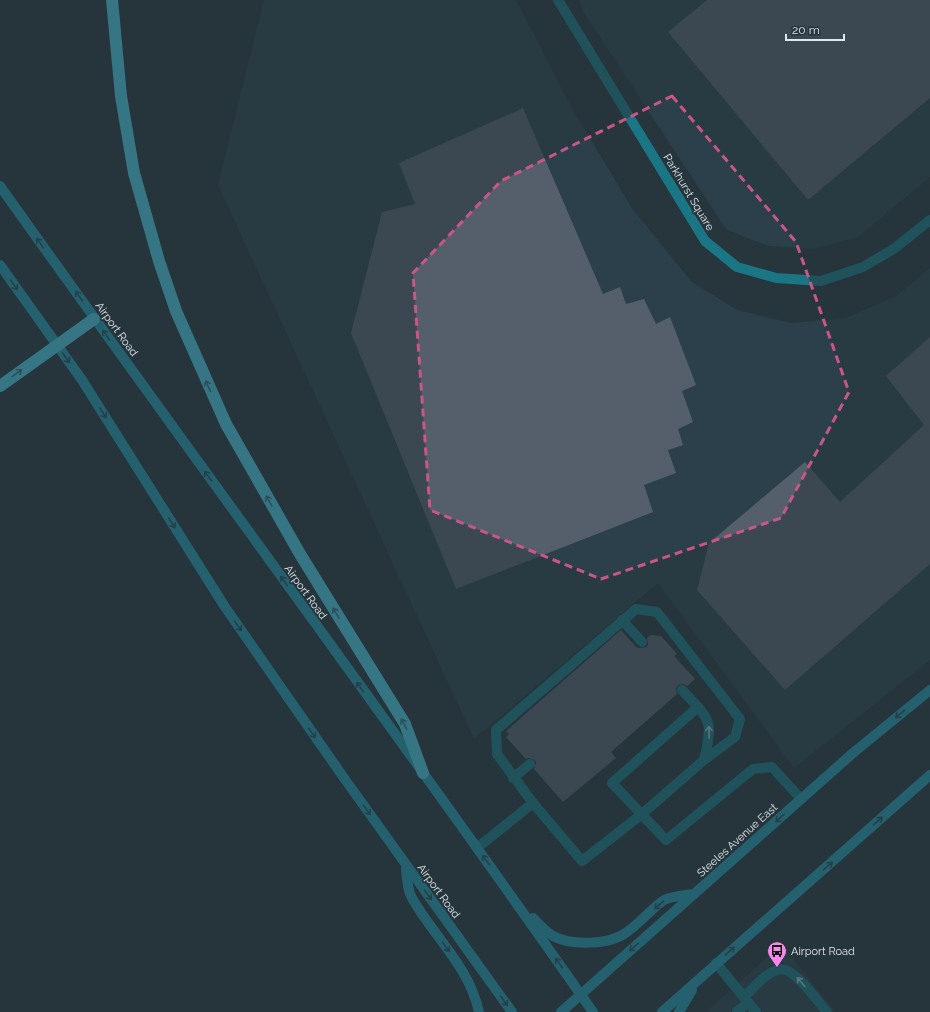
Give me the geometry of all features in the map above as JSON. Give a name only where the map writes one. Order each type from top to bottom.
[{"type":"highway","points":[[112,0],[121,96],[134,173],[159,261],[176,311],[226,424],[296,547],[405,724],[423,773]]},
{"type":"highway","points":[[0,386],[94,318]]},
{"type":"main road","name":"Airport Road","points":[[0,186],[477,848],[593,1012]]},
{"type":"main road","name":"Airport Road","points":[[0,265],[82,380],[225,607],[405,864],[512,1012]]},
{"type":"main road","name":"Steeles Avenue East","points":[[561,1012],[853,753],[930,690]]},
{"type":"main road","points":[[662,1012],[930,775]]},
{"type":"main road","points":[[405,864],[411,897],[466,976],[475,995],[479,1012]]},
{"type":"main road","points":[[508,892],[553,936],[566,941],[592,943],[616,939],[627,933],[666,899],[695,894]]},
{"type":"main road","points":[[679,1012],[701,977]]},
{"type":"street","name":"Parkhurst Square","points":[[558,0],[705,241],[737,267],[776,278],[821,281],[863,268],[895,248],[930,220]]},
{"type":"street","points":[[636,609],[657,612],[740,719],[735,737],[704,760],[642,814],[582,861],[513,778],[497,754],[496,730],[636,609]]},
{"type":"street","points":[[622,620],[642,642]]},
{"type":"street","points":[[682,690],[708,719],[710,736],[704,760]]},
{"type":"street","points":[[698,707],[612,783],[666,840],[753,768],[772,767],[801,799]]},
{"type":"street","points":[[513,778],[530,764]]},
{"type":"street","points":[[477,848],[533,803]]},
{"type":"street","points":[[716,964],[756,1012]]},
{"type":"street","points":[[737,1012],[746,999],[768,975],[778,969],[785,969],[793,973],[827,1012]]},
{"type":"highlighted area","points":[[672,96],[796,242],[849,392],[781,518],[601,579],[430,510],[413,273],[501,181]]},
{"type":"shaded area","points":[[264,0],[516,0],[569,103],[632,208],[691,281],[737,310],[791,323],[846,318],[896,296],[930,268],[930,660],[794,768],[658,583],[474,739],[218,185]]},
{"type":"shaded area","points":[[579,0],[930,0],[930,177],[858,237],[814,249],[768,246],[726,229],[584,13]]},
{"type":"shaded area","points":[[782,944],[835,1012],[706,1012],[718,1001]]},
{"type":"building","points":[[707,0],[930,0],[930,98],[808,200],[668,32]]},
{"type":"building","points":[[523,108],[603,294],[620,287],[626,304],[644,299],[656,324],[670,317],[696,385],[682,391],[693,422],[678,429],[683,445],[668,450],[676,473],[644,485],[653,512],[456,589],[351,333],[382,212],[415,204],[399,163]]},
{"type":"building","points":[[930,337],[930,564],[785,690],[697,590],[709,543],[805,462],[840,502],[924,425],[886,376]]},
{"type":"building","points":[[621,630],[636,647],[640,648],[647,647],[647,638],[651,635],[661,636],[677,654],[674,656],[695,679],[687,686],[683,684],[678,685],[676,689],[677,694],[611,752],[616,758],[563,802],[534,769],[536,763],[535,760],[529,758],[526,759],[506,737],[509,734],[506,731]]},
{"type":"place","name":"Airport Road","points":[[777,968]]}]
